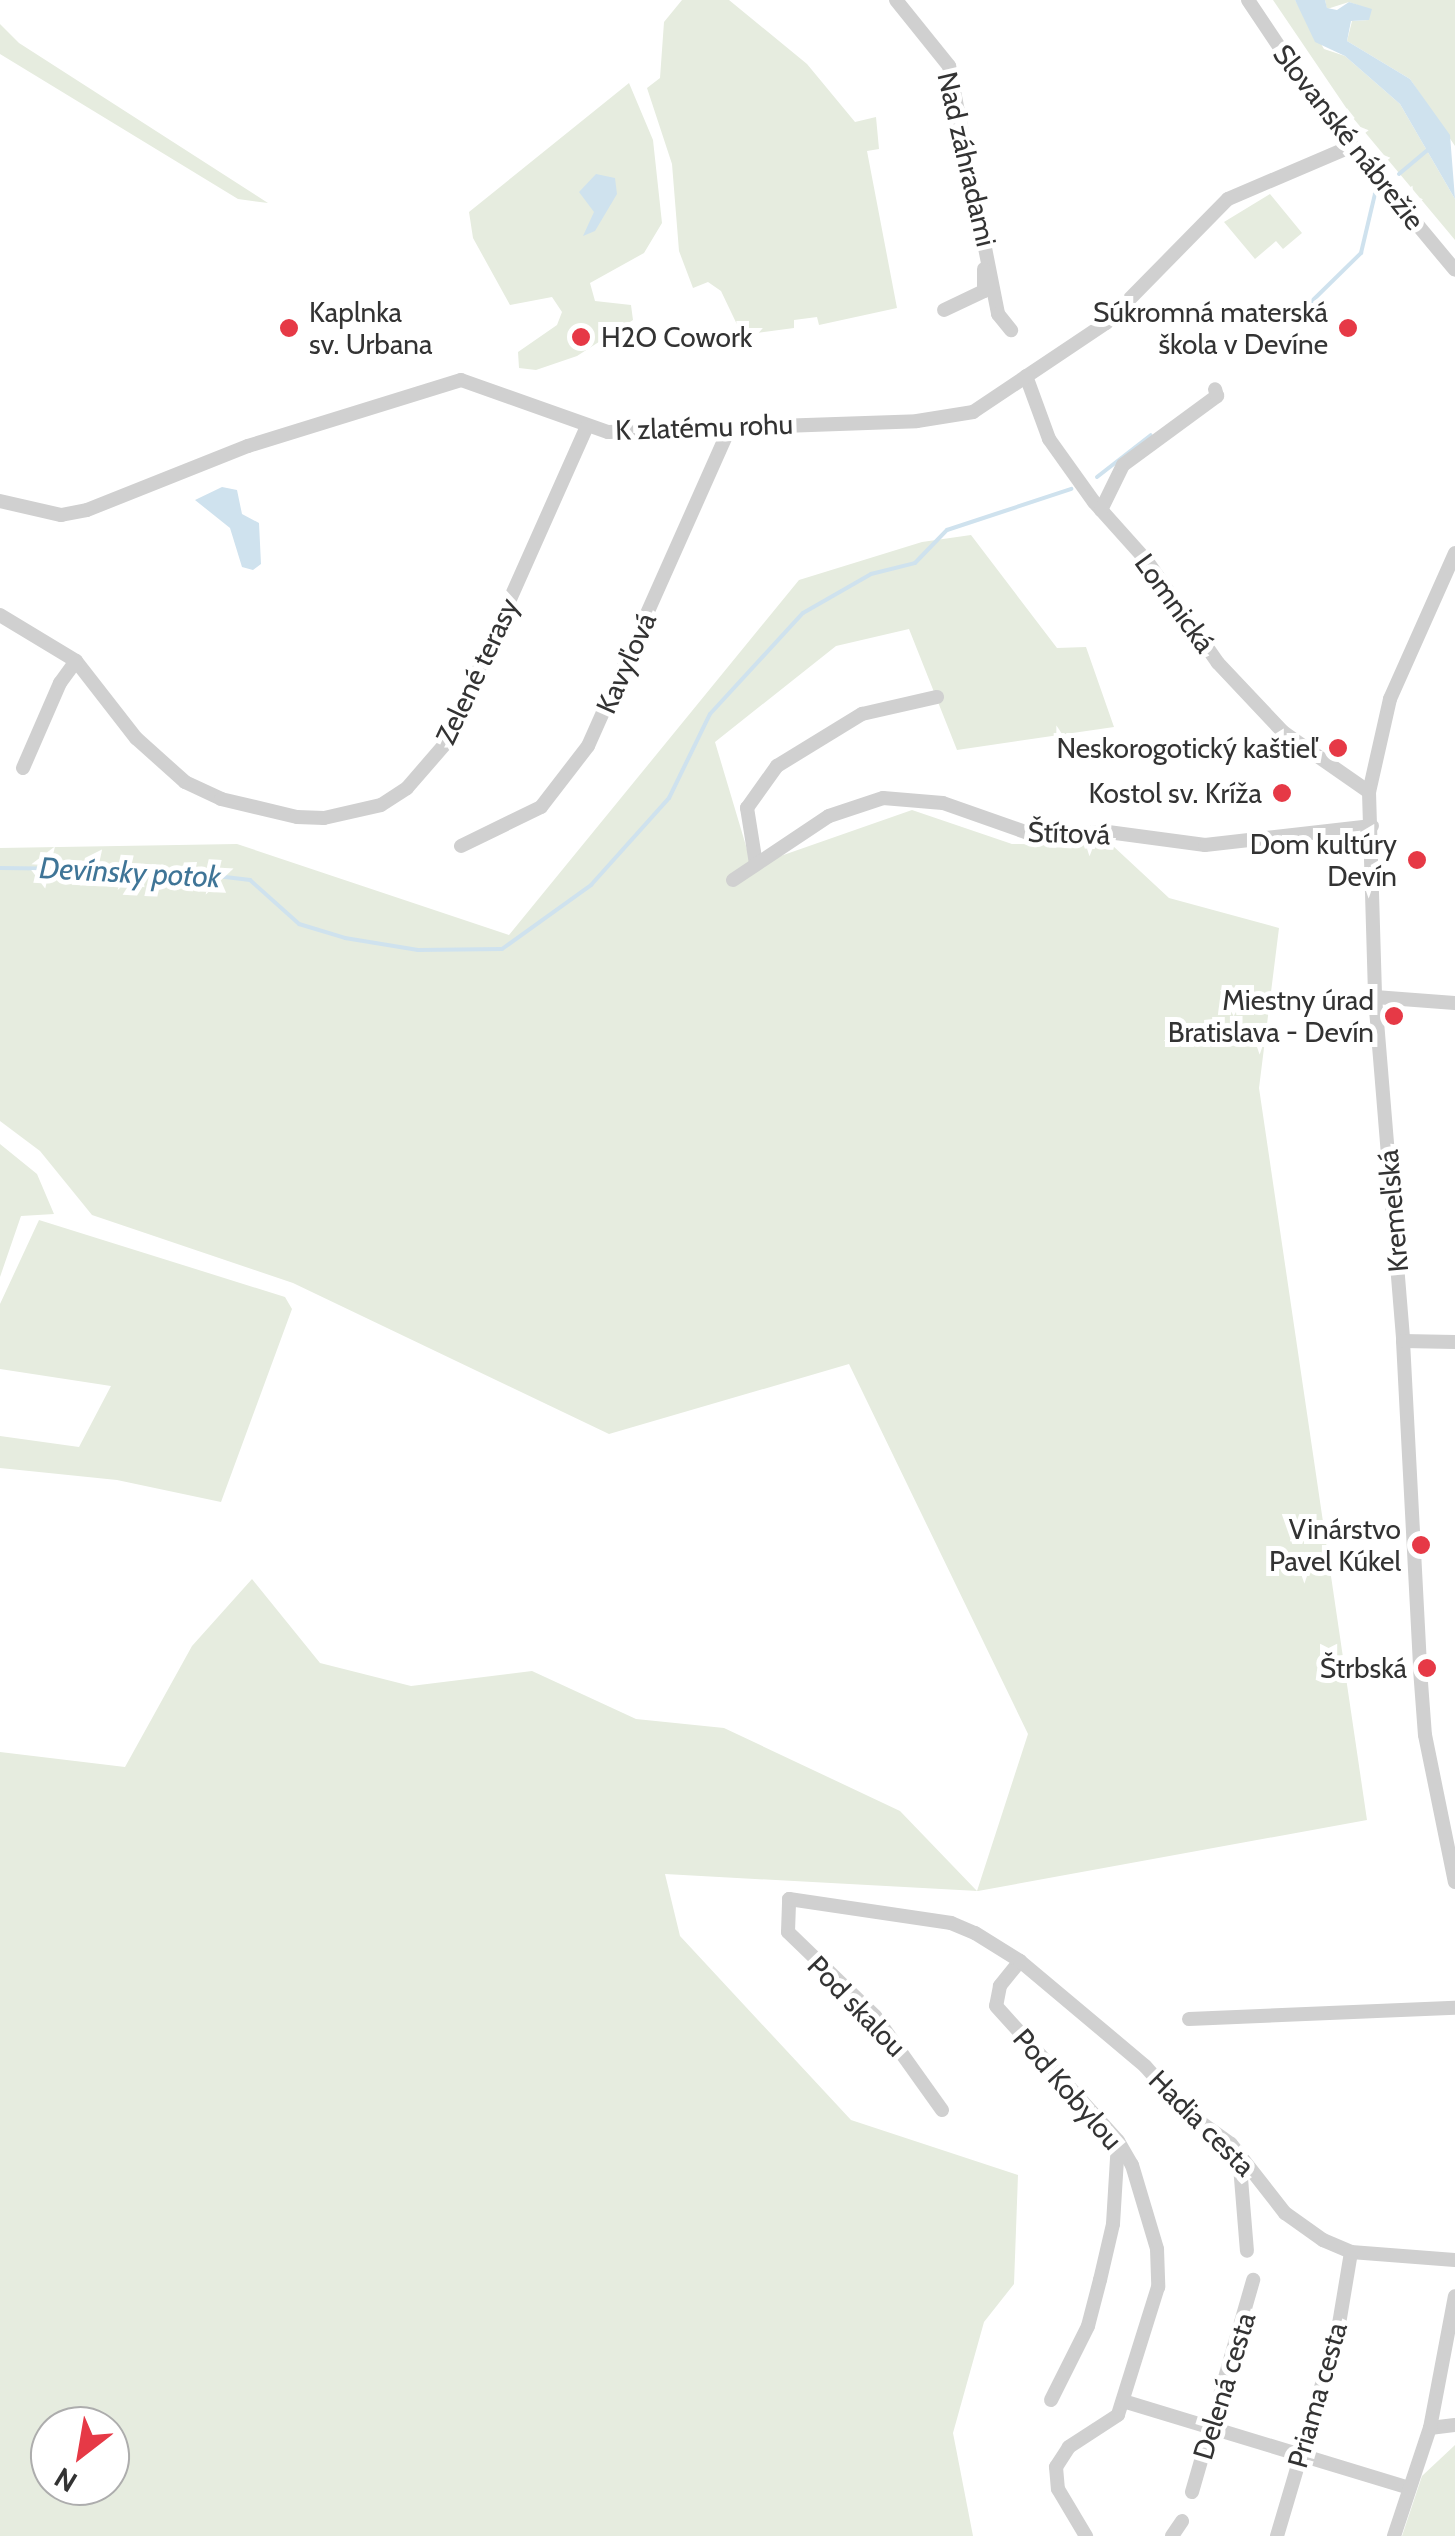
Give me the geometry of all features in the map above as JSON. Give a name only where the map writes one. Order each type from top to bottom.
[{"type":"street","name":"Nad záhradami","points":[[896,0],[949,66],[988,237],[998,314],[1011,330]]},
{"type":"street","name":"Slovanské nábrežie","points":[[1248,0],[1352,146],[1455,270]]},
{"type":"street","name":"K zlatému rohu","points":[[0,501],[61,515],[87,510],[248,446],[452,381],[496,387],[586,428],[730,427],[960,415],[1106,323],[1228,199],[1352,146]]},
{"type":"street","points":[[944,310],[984,290],[981,243],[988,237]]},
{"type":"street","name":"Lomnická","points":[[1026,376],[1049,439],[1101,510],[1148,560],[1218,663],[1283,732],[1369,792]]},
{"type":"street","points":[[1101,510],[1124,464],[1217,396],[1215,389]]},
{"type":"street","name":"Kavyľová","points":[[461,846],[541,807],[588,746],[730,427]]},
{"type":"street","name":"Zelené terasy","points":[[0,616],[76,661],[160,764],[221,799],[324,818],[381,805],[407,788],[446,743],[586,428]]},
{"type":"street","name":"Kremeľská","points":[[1455,553],[1390,699],[1369,792],[1375,997],[1404,1341],[1404,1460],[1425,1735],[1455,1882]]},
{"type":"street","points":[[23,768],[60,682],[76,661]]},
{"type":"street","points":[[756,864],[747,808],[777,766],[862,714],[937,698]]},
{"type":"street","name":"Štítová","points":[[733,880],[830,816],[883,798],[944,802],[1031,834],[1108,832],[1206,845],[1372,826]]},
{"type":"street","points":[[1375,997],[1455,1002]]},
{"type":"street","points":[[1404,1341],[1455,1342]]},
{"type":"street","name":"Pod skalou","points":[[942,2110],[875,2016],[788,1932],[790,1899],[951,1923],[1020,1962]]},
{"type":"street","name":"Pod Kobylou","points":[[1020,1962],[1000,1986],[996,2006],[1118,2142],[1132,2165],[1157,2249],[1158,2287],[1118,2415],[1069,2446],[1056,2467],[1058,2489],[1086,2536]]},
{"type":"street","name":"Hadia cesta","points":[[1020,1962],[1239,2154],[1285,2213],[1352,2252],[1455,2260]]},
{"type":"street","points":[[1188,2019],[1455,2008]]},
{"type":"street","points":[[1051,2400],[1088,2326],[1100,2280],[1113,2224],[1118,2142]]},
{"type":"street","points":[[1239,2154],[1248,2251]]},
{"type":"street","name":"Priama cesta","points":[[1277,2536],[1338,2330],[1352,2252]]},
{"type":"street","name":"Delená cesta","points":[[1192,2492],[1253,2280]]},
{"type":"street","points":[[1394,2536],[1430,2428],[1455,2296]]},
{"type":"street","points":[[1123,2400],[1409,2488]]},
{"type":"street","points":[[1430,2428],[1455,2425]]},
{"type":"street","points":[[1172,2536],[1182,2521]]},
{"type":"shaded area","points":[[682,0],[729,0],[807,64],[855,122],[876,117],[879,149],[867,151],[897,308],[819,325],[817,317],[794,320],[794,328],[742,335],[721,291],[708,282],[693,288],[679,251],[672,164],[647,88],[660,78],[664,22]]},
{"type":"shaded area","points":[[1273,0],[1295,0],[1324,49],[1345,56],[1400,104],[1455,199],[1455,240],[1353,118]]},
{"type":"shaded area","points":[[1325,0],[1455,0],[1455,146],[1410,79],[1347,41],[1352,21],[1369,20],[1363,7],[1349,2],[1327,9]]},
{"type":"shaded area","points":[[0,24],[19,43],[268,203],[238,199],[0,54]]},
{"type":"shaded area","points":[[629,83],[653,140],[662,223],[644,253],[590,283],[595,301],[631,305],[633,320],[577,356],[536,370],[519,368],[518,352],[557,325],[562,312],[552,297],[510,305],[473,238],[469,212]]},
{"type":"shaded area","points":[[1270,194],[1302,233],[1283,249],[1276,241],[1255,259],[1224,222]]},
{"type":"shaded area","points":[[971,535],[1057,648],[1086,647],[1114,727],[957,750],[909,629],[836,646],[715,742],[752,866],[912,810],[1012,844],[1112,845],[1169,898],[1279,928],[1259,1088],[1367,1820],[977,1891],[1028,1734],[849,1364],[609,1434],[293,1283],[92,1215],[40,1151],[0,1121],[0,848],[237,844],[509,935],[799,580],[922,542]]},
{"type":"shaded area","points":[[0,1144],[37,1174],[54,1214],[21,1216],[0,1277]]},
{"type":"shaded area","points":[[39,1220],[285,1297],[292,1309],[221,1502],[117,1480],[0,1468],[0,1436],[79,1447],[111,1386],[0,1369],[0,1304]]},
{"type":"shaded area","points":[[252,1579],[320,1663],[411,1686],[532,1671],[636,1719],[724,1728],[900,1811],[977,1891],[665,1874],[680,1936],[851,2120],[1018,2175],[1014,2284],[984,2322],[953,2433],[973,2536],[0,2536],[0,1752],[125,1767],[192,1646]]},
{"type":"shaded area","points":[[1455,2445],[1455,2536],[1402,2536],[1422,2476]]},
{"type":"water","points":[[1295,0],[1325,0],[1327,8],[1337,10],[1349,2],[1372,9],[1369,20],[1351,21],[1347,41],[1410,79],[1450,135],[1455,199],[1400,104],[1345,56],[1315,42]]},
{"type":"water","points":[[596,174],[615,178],[617,194],[595,231],[583,236],[594,212],[579,192]]},
{"type":"water","points":[[222,487],[237,490],[242,514],[259,523],[261,564],[253,570],[242,567],[230,528],[195,500]]},
{"type":"waterway","name":"Devínsky potok","points":[[1399,174],[1430,148]]},
{"type":"waterway","name":"Devínsky potok","points":[[1309,304],[1361,253],[1375,194]]},
{"type":"waterway","name":"Devínsky potok","points":[[1097,477],[1151,435]]},
{"type":"waterway","name":"Devínsky potok","points":[[0,868],[166,870],[250,880],[299,924],[345,938],[418,950],[502,949],[591,885],[669,798],[710,714],[803,613],[871,574],[915,563],[947,530],[1071,489]]},
{"type":"place","name":"Kaplnka sv. Urbana","points":[[289,328]]},
{"type":"place","name":"Súkromná materská škola v Devíne","points":[[1348,328]]},
{"type":"place","name":"H2O Cowork","points":[[581,337]]},
{"type":"place","name":"Neskorogotický kaštieľ","points":[[1338,748]]},
{"type":"place","name":"Kostol sv. Kríža","points":[[1282,793]]},
{"type":"place","name":"Dom kultúry Devín","points":[[1417,860]]},
{"type":"place","name":"Miestny úrad Bratislava - Devín","points":[[1394,1016]]},
{"type":"place","name":"Vinárstvo Pavel Kúkel","points":[[1421,1545]]},
{"type":"place","name":"Štrbská","points":[[1427,1668]]}]
